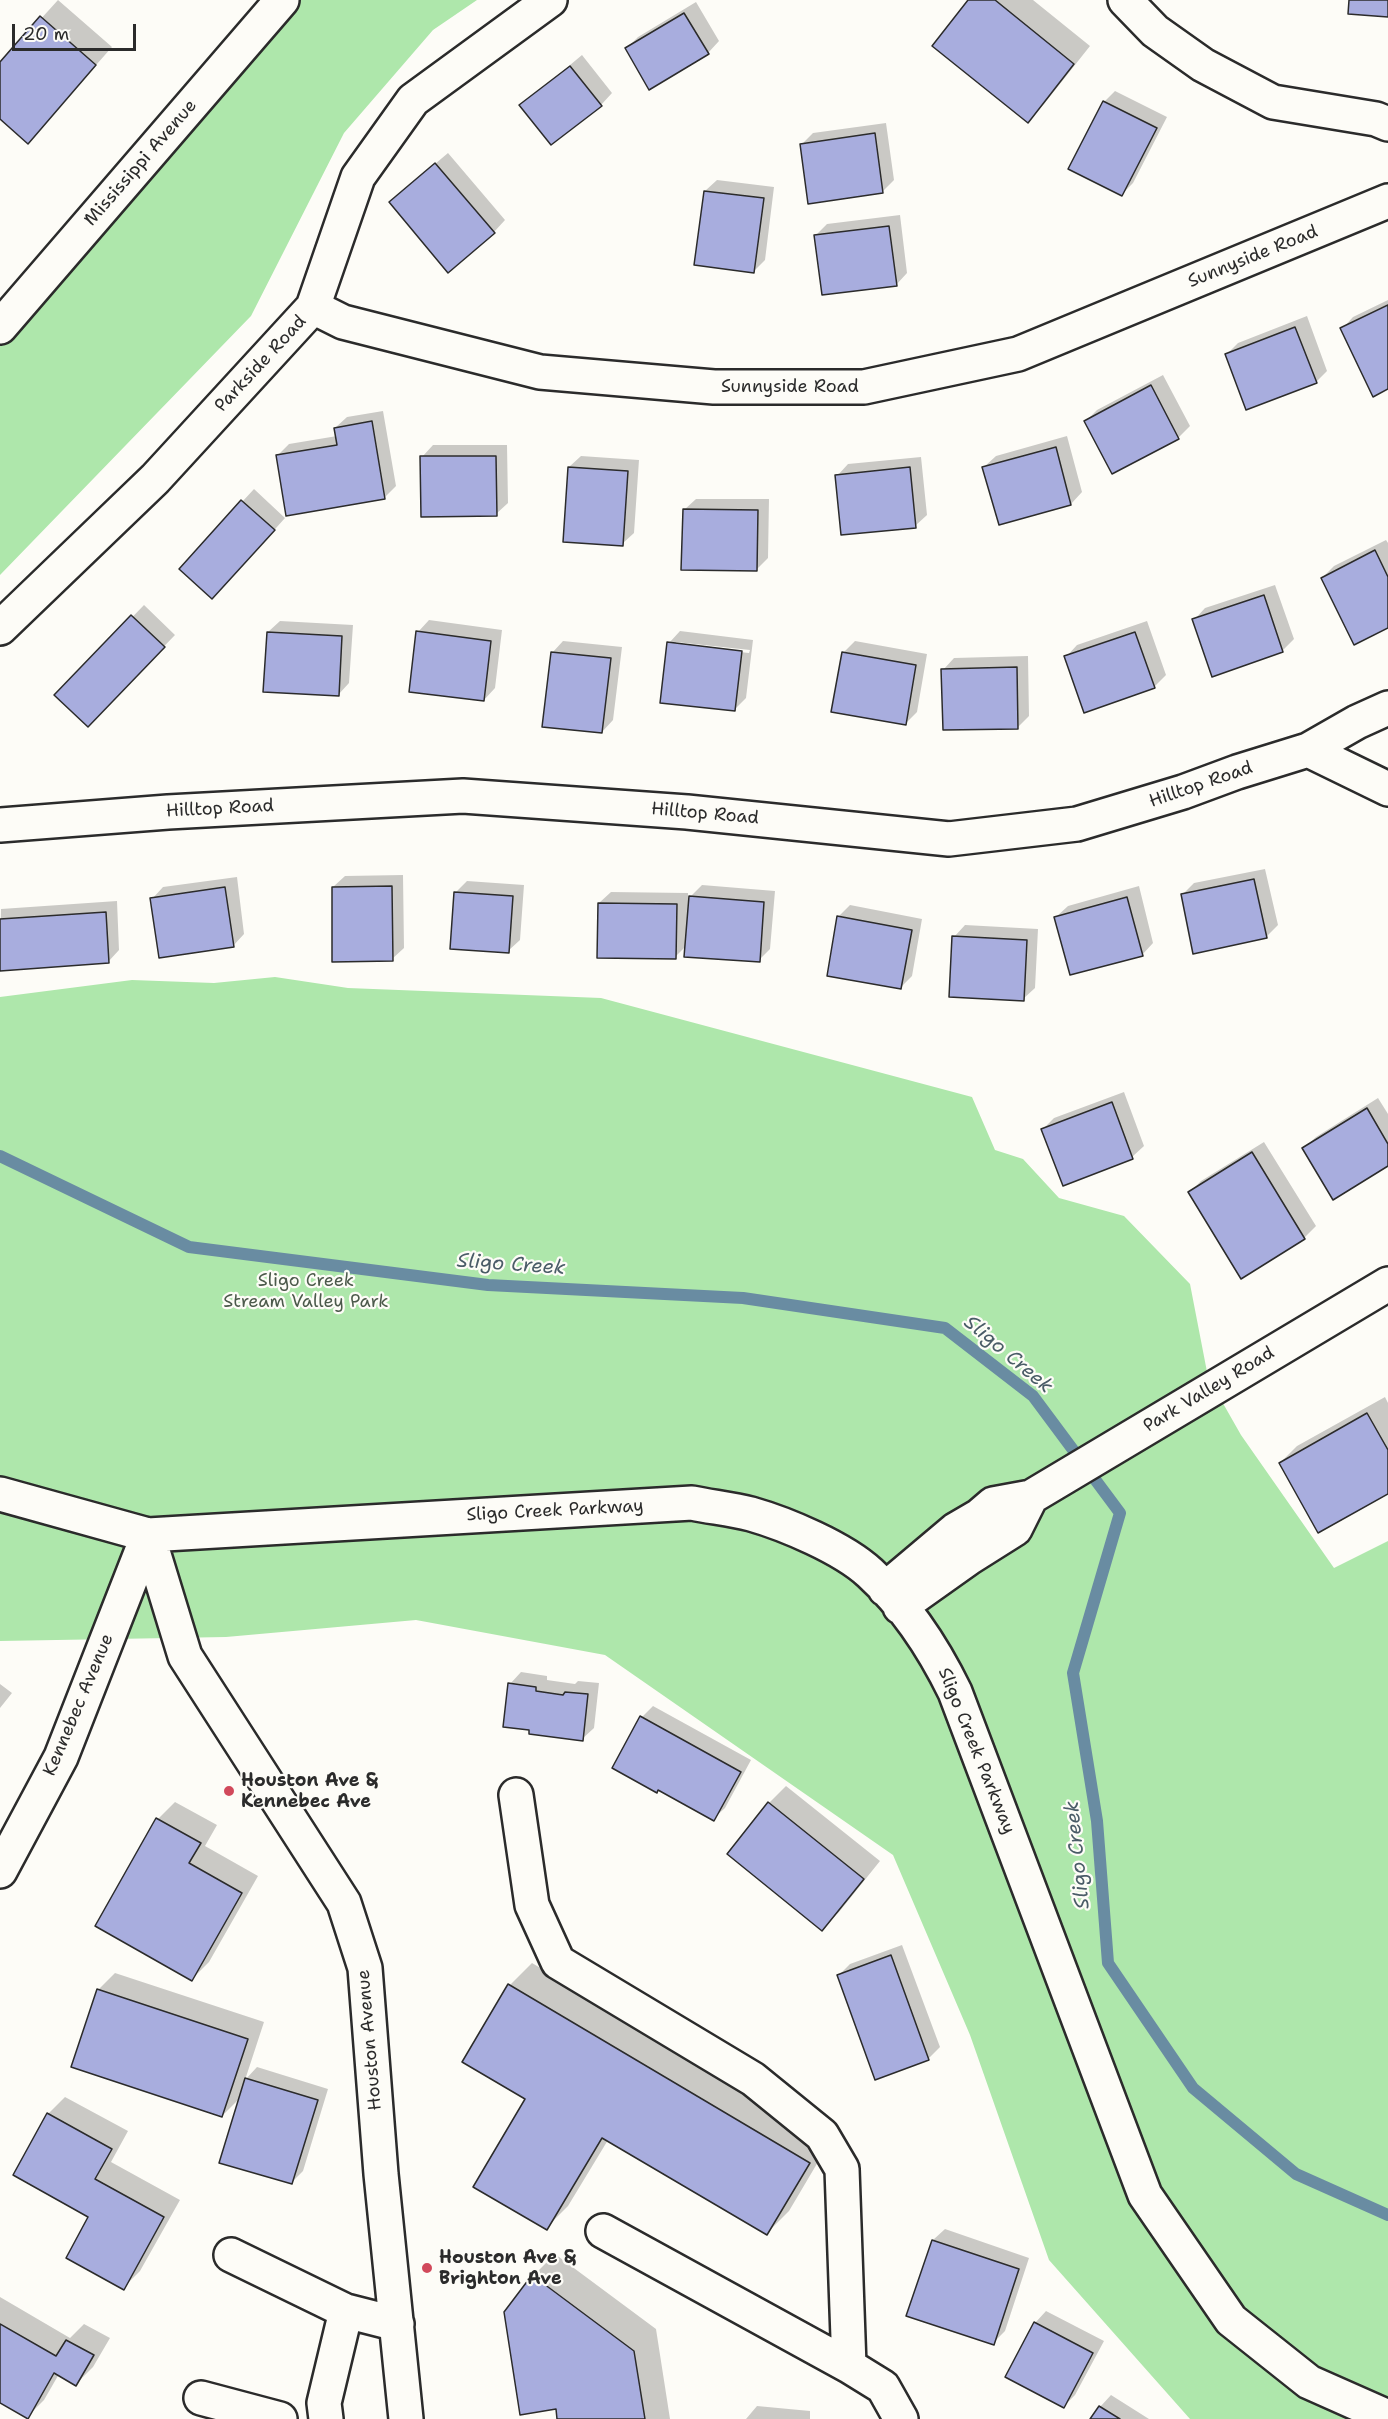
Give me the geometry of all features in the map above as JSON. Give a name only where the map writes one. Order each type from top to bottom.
[{"type":"street","name":"Mississippi Avenue","points":[[0,327],[282,0]]},
{"type":"street","name":"Parkside Road","points":[[0,628],[154,479],[313,308],[358,177],[413,100],[550,0]]},
{"type":"street","points":[[1125,0],[1155,32],[1203,65],[1273,102],[1376,119],[1388,124]]},
{"type":"street","name":"Sunnyside Road","points":[[313,308],[343,322],[540,372],[714,387],[864,387],[1018,354],[1388,201]]},
{"type":"street","name":"Hilltop Road","points":[[0,825],[168,812],[464,796],[687,812],[949,839],[1077,824],[1183,792],[1308,750],[1357,722],[1388,708]]},
{"type":"street","points":[[1308,750],[1388,789]]},
{"type":"street","name":"Park Valley Road","points":[[892,1598],[955,1530],[979,1516],[993,1504],[1042,1491],[1388,1284]]},
{"type":"street","name":"Sligo Creek Parkway","points":[[0,1494],[148,1535],[692,1503],[750,1514],[792,1528],[869,1572],[940,1660],[955,1692],[1144,2195],[1231,2320],[1309,2382],[1388,2417]]},
{"type":"street","name":"Kennebec Avenue","points":[[0,1871],[61,1757],[148,1535]]},
{"type":"street","name":"Houston Avenue","points":[[148,1535],[185,1656],[344,1903],[365,1968],[381,2174],[406,2419]]},
{"type":"street","points":[[516,1794],[532,1905],[558,1962],[753,2079],[822,2135],[842,2169],[849,2366]]},
{"type":"street","points":[[603,2231],[883,2387],[902,2419]]},
{"type":"street","points":[[231,2255],[346,2312],[397,2324]]},
{"type":"street","points":[[326,2419],[324,2403],[346,2312]]},
{"type":"street","points":[[201,2398],[280,2419]]},
{"type":"green space","points":[[296,0],[477,0],[433,30],[344,133],[251,316],[0,575],[0,336]]},
{"type":"green space","name":"Sligo Creek Stream Valley Park","points":[[275,977],[348,988],[601,998],[972,1097],[995,1150],[1023,1159],[1059,1198],[1124,1216],[1190,1284],[1208,1377],[1241,1435],[1334,1568],[1388,1541],[1388,2419],[1190,2419],[1049,2260],[970,2035],[893,1855],[605,1655],[416,1620],[226,1637],[0,1641],[0,997],[132,980],[214,983]]},
{"type":"building","points":[[968,0],[995,0],[1074,64],[1028,123],[932,46]]},
{"type":"building","points":[[1349,0],[1388,0],[1388,17],[1348,14]]},
{"type":"building","points":[[684,13],[709,54],[649,90],[625,48]]},
{"type":"building","points":[[40,16],[96,65],[28,144],[0,119],[0,62]]},
{"type":"building","points":[[570,66],[602,106],[551,145],[519,105]]},
{"type":"building","points":[[1103,101],[1157,128],[1122,196],[1068,169]]},
{"type":"building","points":[[875,133],[883,193],[808,204],[800,144]]},
{"type":"building","points":[[435,163],[495,233],[448,273],[389,202]]},
{"type":"building","points":[[704,191],[764,198],[754,273],[694,265]]},
{"type":"building","points":[[889,226],[897,286],[822,295],[814,235]]},
{"type":"building","points":[[1388,305],[1388,389],[1373,397],[1340,328]]},
{"type":"building","points":[[1295,327],[1317,383],[1246,410],[1225,354]]},
{"type":"building","points":[[1151,385],[1179,439],[1112,474],[1084,421]]},
{"type":"building","points":[[372,421],[385,499],[286,516],[276,455],[337,445],[334,428]]},
{"type":"building","points":[[1056,447],[1071,505],[999,525],[982,467]]},
{"type":"building","points":[[420,456],[496,456],[497,516],[421,517]]},
{"type":"building","points":[[568,467],[628,471],[623,546],[563,542]]},
{"type":"building","points":[[910,467],[916,528],[841,535],[835,475]]},
{"type":"building","points":[[241,500],[275,530],[212,599],[179,569]]},
{"type":"building","points":[[683,509],[758,510],[757,571],[681,570]]},
{"type":"building","points":[[1375,550],[1388,577],[1388,628],[1354,645],[1321,578]]},
{"type":"building","points":[[1264,595],[1283,652],[1212,677],[1192,619]]},
{"type":"building","points":[[131,615],[165,647],[88,727],[54,695]]},
{"type":"building","points":[[416,631],[491,641],[484,701],[409,692]]},
{"type":"building","points":[[267,632],[342,636],[339,696],[263,692]]},
{"type":"building","points":[[1135,632],[1155,688],[1084,713],[1064,656]]},
{"type":"building","points":[[667,642],[742,651],[735,711],[660,703]]},
{"type":"building","points":[[551,652],[611,658],[602,733],[542,727]]},
{"type":"building","points":[[842,652],[916,665],[906,725],[831,712]]},
{"type":"building","points":[[1017,667],[1018,729],[943,730],[941,669]]},
{"type":"building","points":[[1254,879],[1267,938],[1193,954],[1181,894]]},
{"type":"building","points":[[392,886],[393,961],[332,962],[332,887]]},
{"type":"building","points":[[225,887],[234,947],[159,958],[150,898]]},
{"type":"building","points":[[454,892],[513,896],[509,953],[450,949]]},
{"type":"building","points":[[689,896],[764,902],[760,962],[684,957]]},
{"type":"building","points":[[1127,897],[1143,956],[1070,975],[1054,917]]},
{"type":"building","points":[[598,903],[677,904],[676,959],[597,958]]},
{"type":"building","points":[[106,912],[109,963],[0,971],[0,919]]},
{"type":"building","points":[[837,916],[912,930],[901,989],[827,976]]},
{"type":"building","points":[[952,936],[1027,940],[1024,1001],[949,997]]},
{"type":"building","points":[[1112,1102],[1133,1159],[1063,1186],[1041,1129]]},
{"type":"building","points":[[1367,1108],[1388,1144],[1388,1166],[1333,1200],[1302,1148]]},
{"type":"building","points":[[1252,1152],[1305,1239],[1241,1279],[1188,1192]]},
{"type":"building","points":[[1367,1413],[1388,1450],[1388,1494],[1318,1533],[1279,1463]]},
{"type":"building","points":[[508,1683],[536,1687],[536,1691],[563,1695],[565,1692],[588,1694],[583,1741],[529,1734],[529,1730],[503,1727]]},
{"type":"building","points":[[640,1716],[741,1772],[714,1821],[612,1768]]},
{"type":"building","points":[[768,1802],[864,1879],[822,1931],[727,1854]]},
{"type":"building","points":[[156,1818],[201,1843],[189,1863],[242,1893],[192,1981],[95,1926]]},
{"type":"building","points":[[891,1955],[929,2060],[875,2080],[837,1975]]},
{"type":"building","points":[[508,1984],[810,2163],[767,2235],[602,2138],[547,2230],[473,2187],[525,2099],[462,2062]]},
{"type":"building","points":[[97,1989],[248,2039],[222,2117],[71,2067]]},
{"type":"building","points":[[245,2078],[318,2100],[292,2184],[219,2163]]},
{"type":"building","points":[[47,2113],[112,2149],[95,2179],[164,2217],[124,2290],[66,2258],[88,2217],[13,2175]]},
{"type":"building","points":[[932,2240],[1019,2269],[994,2345],[906,2316]]},
{"type":"building","points":[[532,2275],[634,2351],[645,2419],[557,2419],[556,2409],[520,2415],[504,2312]]},
{"type":"building","points":[[1034,2322],[1093,2353],[1064,2408],[1005,2377]]},
{"type":"building","points":[[0,2324],[56,2356],[66,2340],[94,2355],[76,2386],[54,2373],[28,2419],[0,2403]]},
{"type":"building","points":[[1099,2406],[1120,2419],[1090,2419]]},
{"type":"waterway","name":"Sligo Creek","points":[[0,1156],[189,1247],[488,1285],[743,1298],[945,1328],[1033,1396],[1120,1513],[1073,1673],[1097,1821],[1108,1963],[1193,2088],[1296,2174],[1388,2215]]},
{"type":"place","name":"Houston Ave & Kennebec Ave","points":[[229,1791]]},
{"type":"place","name":"Houston Ave & Brighton Ave","points":[[427,2268]]}]
